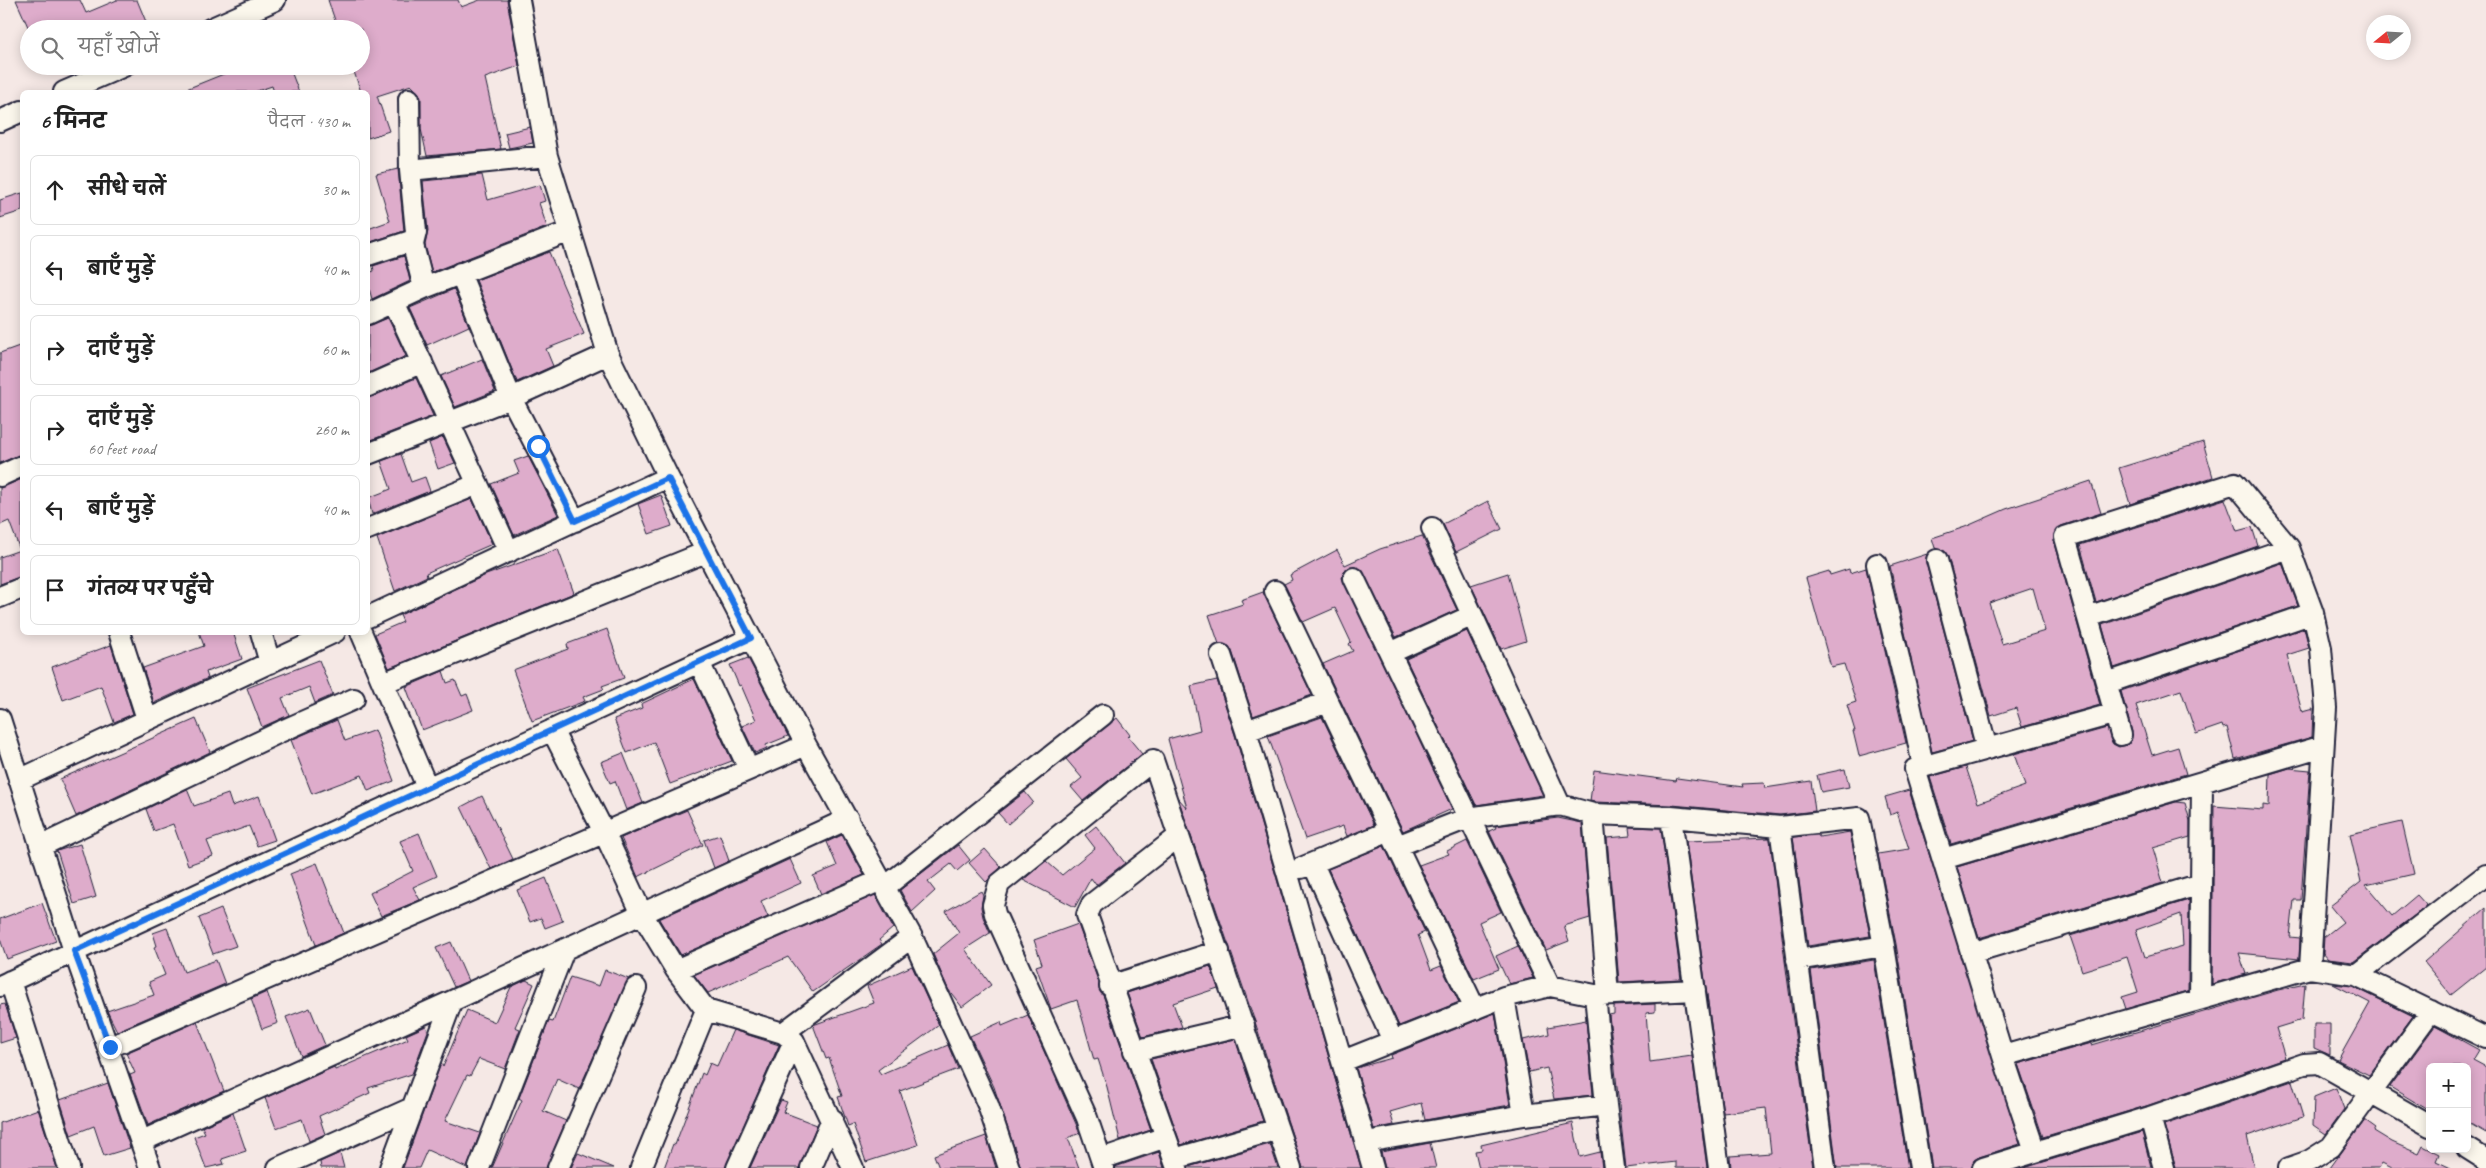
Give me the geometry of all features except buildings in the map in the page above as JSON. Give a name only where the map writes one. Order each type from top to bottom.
[{"type":"street","points":[[230,20],[275,0]]},
{"type":"street","points":[[519,0],[547,156],[608,354],[668,478],[806,745],[884,883],[912,937],[988,1105],[1010,1168]]},
{"type":"street","points":[[69,90],[103,75]]},
{"type":"street","points":[[409,99],[410,170],[416,232],[412,245],[424,288]]},
{"type":"street","points":[[0,121],[20,112]]},
{"type":"street","points":[[410,170],[547,156]]},
{"type":"street","points":[[370,313],[460,273],[570,231]]},
{"type":"street","points":[[370,255],[414,240]]},
{"type":"street","points":[[460,273],[511,398],[575,521]]},
{"type":"street","points":[[394,302],[509,552]]},
{"type":"street","points":[[370,453],[511,398],[608,354]]},
{"type":"street","points":[[370,385],[422,362]]},
{"type":"street","points":[[0,476],[20,467]]},
{"type":"street","points":[[370,616],[668,478]]},
{"type":"street","points":[[2121,734],[2065,537],[2235,483],[2290,548],[2314,613],[2321,648],[2326,708],[2310,968]]},
{"type":"street","points":[[370,528],[478,484]]},
{"type":"street","points":[[1432,528],[1471,616],[1560,804]]},
{"type":"street","points":[[2088,617],[2290,548]]},
{"type":"street","points":[[383,683],[706,552]]},
{"type":"street","points":[[1938,560],[1987,749]]},
{"type":"street","points":[[1877,564],[1890,628],[1914,715],[1923,766]]},
{"type":"street","points":[[1354,578],[1550,986]]},
{"type":"street","points":[[0,597],[20,589]]},
{"type":"street","points":[[1275,591],[1475,1008]]},
{"type":"street","points":[[2107,683],[2314,613]]},
{"type":"street","points":[[1390,653],[1471,616]]},
{"type":"street","points":[[120,635],[147,719]]},
{"type":"street","points":[[262,635],[270,663]]},
{"type":"street","points":[[19,780],[329,635]]},
{"type":"street","points":[[362,635],[427,788]]},
{"type":"street","points":[[70,1168],[5,984],[751,638]]},
{"type":"street","points":[[1221,654],[1246,731],[1373,1168]]},
{"type":"street","points":[[699,662],[749,769]]},
{"type":"street","points":[[40,846],[282,731],[354,699]]},
{"type":"street","points":[[1246,731],[1328,702]]},
{"type":"street","points":[[676,970],[884,883],[1103,714]]},
{"type":"street","points":[[2035,1152],[2003,1056],[1915,768],[2116,714]]},
{"type":"street","points":[[0,719],[74,951],[110,1047],[150,1168]]},
{"type":"street","points":[[552,730],[604,832],[642,914],[676,970],[706,1010],[788,1037],[832,1119],[853,1168]]},
{"type":"street","points":[[110,1047],[806,745]]},
{"type":"street","points":[[1943,859],[2323,746]]},
{"type":"street","points":[[1166,1137],[1102,1163],[1087,1118],[995,914],[993,905],[995,892],[999,884],[1154,760],[1291,1168]]},
{"type":"street","points":[[2200,999],[2202,782]]},
{"type":"street","points":[[1288,874],[1394,838],[1468,818],[1560,804],[1593,814],[1671,817],[1780,827],[1859,818],[1884,946],[1920,1168]]},
{"type":"street","points":[[1593,814],[1606,1105],[1614,1168]]},
{"type":"street","points":[[1671,817],[1719,1168]]},
{"type":"street","points":[[142,1141],[848,819]]},
{"type":"street","points":[[1780,827],[1825,1168]]},
{"type":"street","points":[[1179,836],[1092,904],[1087,911],[1110,986],[1175,1164],[1278,1129]]},
{"type":"street","points":[[1313,864],[1393,1041]]},
{"type":"street","points":[[2356,975],[2486,875]]},
{"type":"street","points":[[1971,953],[2201,884]]},
{"type":"street","points":[[737,1168],[788,1037],[912,937]]},
{"type":"street","points":[[1797,960],[1884,946]]},
{"type":"street","points":[[479,1168],[564,950]]},
{"type":"street","points":[[1110,986],[1219,951]]},
{"type":"street","points":[[2003,1056],[2310,968],[2356,975],[2486,1038]]},
{"type":"street","points":[[1342,1061],[1504,997],[1550,986],[1602,994],[1695,990]]},
{"type":"street","points":[[558,1168],[636,988]]},
{"type":"street","points":[[1504,997],[1524,1115]]},
{"type":"street","points":[[390,1168],[452,1001]]},
{"type":"street","points":[[641,1168],[706,1010]]},
{"type":"street","points":[[2289,1168],[2308,1162],[2331,1147],[2431,1011]]},
{"type":"street","points":[[1134,1051],[1244,1026]]},
{"type":"street","points":[[1983,1168],[2150,1117],[2304,1064],[2319,1062],[2426,1124]]},
{"type":"street","points":[[1366,1142],[1524,1115],[1606,1105]]},
{"type":"street","points":[[278,1168],[412,1108]]},
{"type":"street","points":[[2150,1117],[2164,1168]]},
{"type":"street","points":[[811,1168],[832,1119]]},
{"type":"street","points":[[2471,1151],[2486,1160]]},
{"type":"route","points":[[110,1047],[74,951],[751,638],[668,478],[575,521],[538,446]]}]
